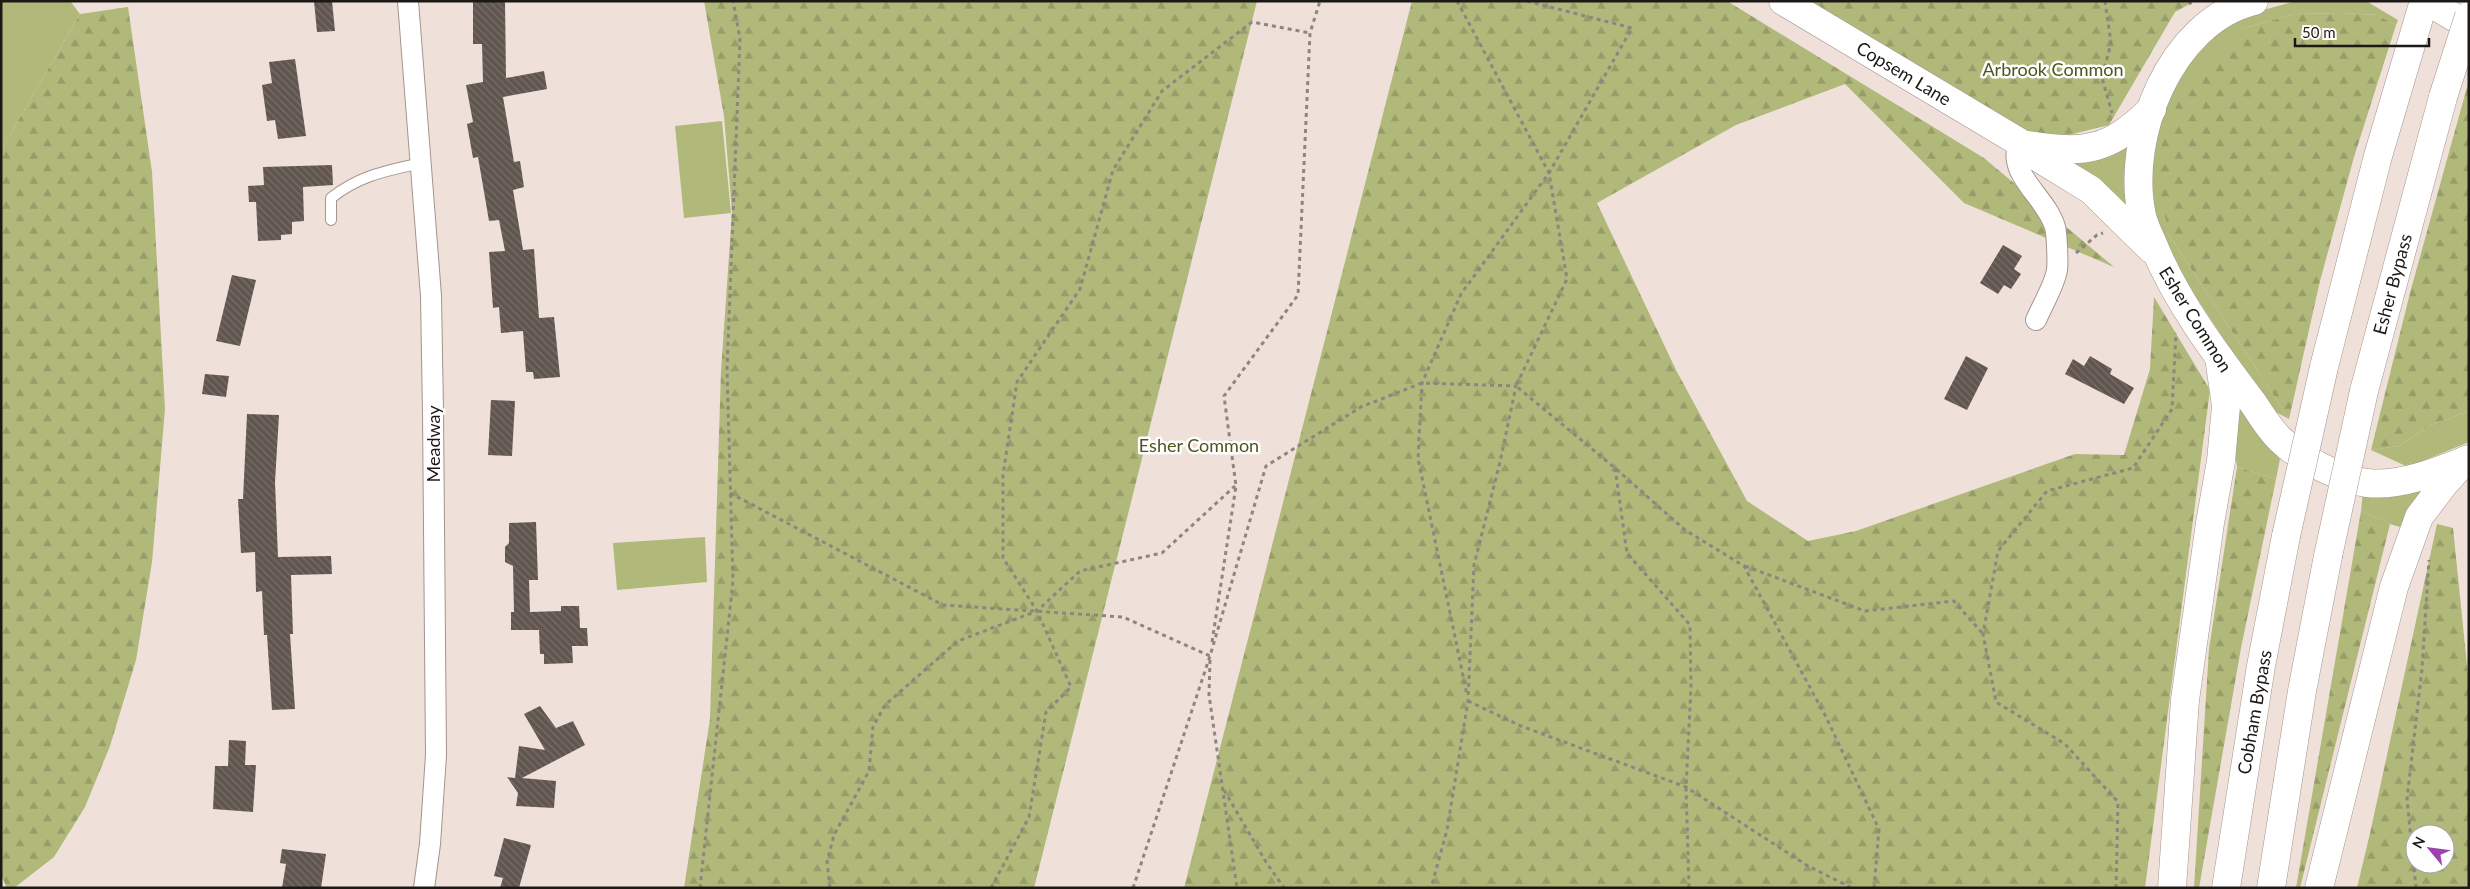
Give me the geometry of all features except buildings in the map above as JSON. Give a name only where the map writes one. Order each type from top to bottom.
[{"type":"main road","name":"Copsem Lane","points":[[1783,1],[2021,143],[2037,157],[2091,190],[2157,255]]},
{"type":"main road","points":[[2426,1],[2469,26]]},
{"type":"main road","name":"Cobham Bypass","points":[[2226,888],[2260,675],[2286,536],[2357,231],[2399,83],[2426,1]]},
{"type":"main road","name":"Esher Common","points":[[2246,2],[2216,17],[2193,36],[2177,54],[2165,76],[2152,109],[2143,142],[2139,172],[2139,198],[2142,218],[2157,255],[2173,287],[2219,357],[2282,442],[2317,466],[2366,483],[2389,483],[2468,459]]},
{"type":"main road","name":"Esher Bypass","points":[[2271,888],[2302,691],[2328,556],[2364,391],[2443,97],[2469,16]]},
{"type":"main road","name":"Copsem Lane","points":[[2021,143],[2067,151],[2097,146],[2118,137],[2152,109]]},
{"type":"main road","points":[[2172,888],[2186,700],[2222,452],[2226,406],[2219,357]]},
{"type":"main road","points":[[2319,888],[2394,588],[2420,517],[2444,484],[2468,459]]},
{"type":"street","name":"Meadway","points":[[408,1],[431,296],[436,755],[430,844],[424,888]]},
{"type":"street","points":[[2021,143],[2014,153],[2016,166],[2036,194],[2055,227],[2057,270],[2036,320]]},
{"type":"lane","points":[[331,220],[331,198],[353,182],[381,172],[421,163]]},
{"type":"path","points":[[700,888],[733,581],[727,368],[740,39],[734,1]]},
{"type":"path","points":[[1237,888],[1209,695],[1210,656],[1236,486],[1224,396],[1298,295],[1310,32],[1320,1]]},
{"type":"path","points":[[1431,888],[1447,830],[1468,700],[1474,565],[1500,462],[1516,386],[1567,279],[1550,173],[1457,1]]},
{"type":"path","points":[[1468,700],[1418,458],[1422,383],[1461,294],[1550,173],[1632,28],[1527,1]]},
{"type":"path","points":[[2105,1],[2111,43],[2102,78],[2114,121]]},
{"type":"path","points":[[2189,1],[2193,8]]},
{"type":"path","points":[[991,888],[1029,817],[1046,712],[1071,687],[1037,611],[1003,558],[1003,475],[1017,382],[1080,289],[1113,170],[1162,92],[1252,22],[1310,32]]},
{"type":"path","points":[[2057,270],[2097,235],[2128,226]]},
{"type":"path","points":[[2116,888],[2118,802],[2065,744],[1996,702],[1984,634],[1998,551],[2047,491],[2133,468],[2172,409],[2176,325]]},
{"type":"path","points":[[1133,888],[1210,656],[1266,466],[1361,407],[1422,383],[1516,386],[1685,530],[1744,566],[1865,610],[1954,602],[1984,634]]},
{"type":"path","points":[[1614,468],[1627,553],[1690,625],[1691,687],[1686,787],[1689,888]]},
{"type":"path","points":[[830,888],[827,862],[834,835],[869,771],[873,727],[885,705],[958,641],[1037,611],[1080,571],[1162,553],[1236,486]]},
{"type":"path","points":[[730,493],[943,604],[1123,617],[1210,656]]},
{"type":"path","points":[[2416,888],[2407,799],[2422,668],[2429,560]]},
{"type":"path","points":[[1744,566],[1826,717],[1879,829],[1874,888]]},
{"type":"path","points":[[1468,700],[1521,726],[1686,787],[1808,866],[1852,888]]},
{"type":"path","points":[[1222,787],[1266,862],[1284,888]]},
{"type":"green space","points":[[1,1],[70,1],[80,14],[1,150]]},
{"type":"green space","points":[[704,1],[1257,1],[1034,888],[684,888],[710,719],[721,371],[732,212],[724,116]]},
{"type":"green space","points":[[1412,1],[1727,1],[1984,158],[2114,267],[1964,203],[1845,84],[1736,125],[1597,203],[1676,370],[1747,501],[1808,541],[1856,531],[2075,454],[2124,455],[2150,369],[2154,297],[2210,390],[2145,888],[1184,888]]},
{"type":"green space","name":"Arbrook Common","points":[[1802,1],[2195,1],[2175,12],[2109,125],[2044,141]]},
{"type":"green space","points":[[2296,1],[2366,1],[2398,20],[2396,25],[2378,15],[2342,13],[2294,14],[2244,28],[2169,235],[2289,419],[2270,409],[2182,276],[2156,230],[2147,179],[2161,116],[2185,68],[2215,35],[2241,16]]},
{"type":"green space","points":[[128,7],[152,172],[165,409],[152,562],[136,660],[110,746],[85,807],[54,857],[14,888],[7,888],[1,875],[1,150],[80,14]]},
{"type":"green space","points":[[2342,13],[2378,15],[2396,25],[2354,157],[2320,281],[2289,419],[2169,235],[2159,186],[2162,143],[2177,104],[2198,69],[2244,28],[2294,14]]},
{"type":"green space","points":[[2469,80],[2469,411],[2431,425],[2399,446],[2371,450],[2410,293]]},
{"type":"green space","points":[[722,121],[731,213],[684,218],[675,126]]},
{"type":"green space","points":[[2129,140],[2130,209],[2064,163]]},
{"type":"green space","points":[[2238,399],[2260,434],[2280,459],[2276,479],[2237,467],[2233,437]]},
{"type":"green space","points":[[2469,411],[2469,442],[2408,467],[2371,450],[2399,446],[2431,425]]},
{"type":"green space","points":[[2237,467],[2276,479],[2241,648],[2199,888],[2194,888],[2209,649]]},
{"type":"green space","points":[[2428,481],[2403,528],[2361,511],[2363,492]]},
{"type":"green space","points":[[2361,511],[2390,524],[2300,888],[2296,888]]},
{"type":"green space","points":[[2437,524],[2453,528],[2469,685],[2469,888],[2357,888]]},
{"type":"green space","points":[[705,537],[707,582],[617,590],[613,543]]}]
